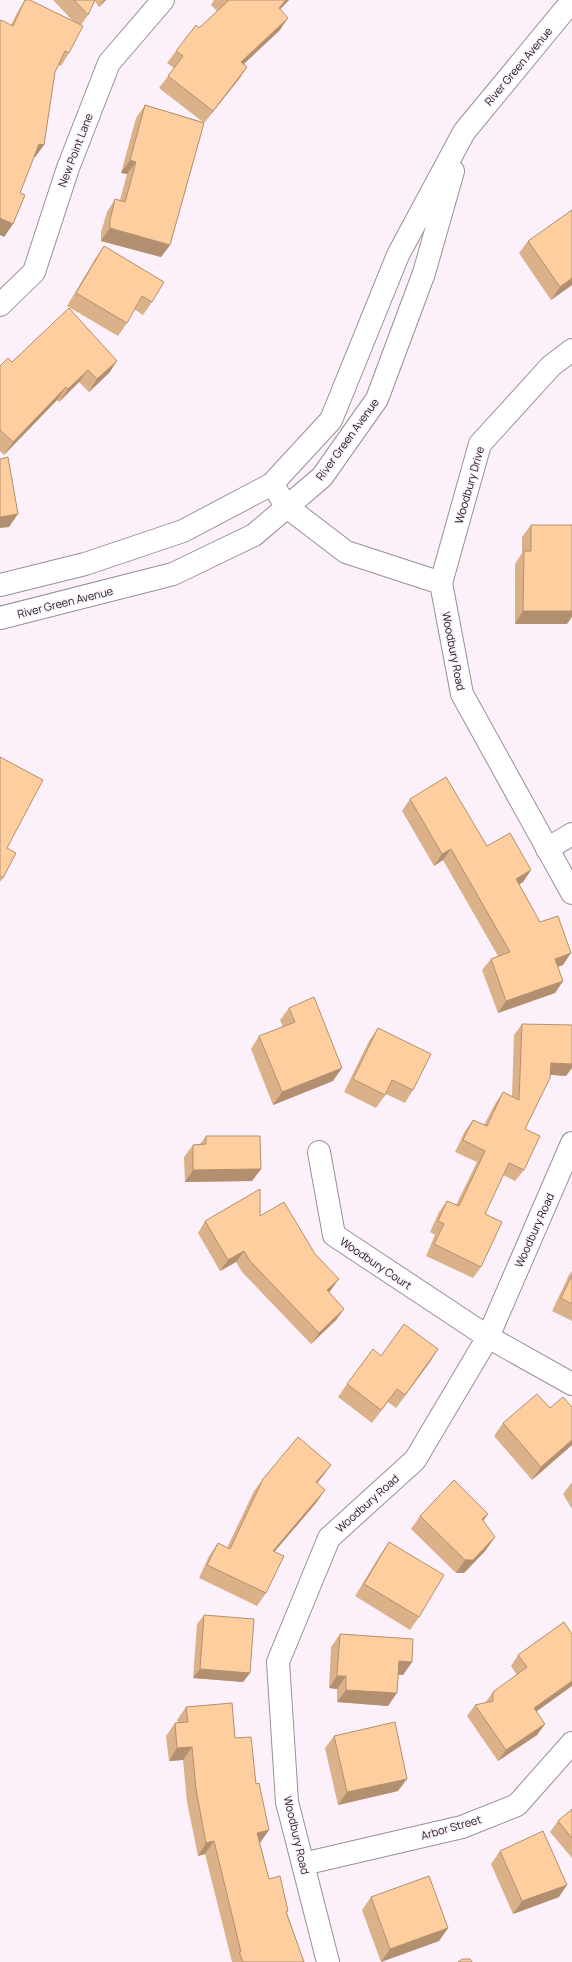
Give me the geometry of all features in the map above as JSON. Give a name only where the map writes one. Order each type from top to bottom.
[{"type":"street","name":"New Point Lane","points":[[0,305],[34,272],[68,168],[109,63],[163,0]]},
{"type":"street","name":"River Green Avenue","points":[[0,585],[85,564],[183,531],[272,484],[331,420],[398,255],[464,132],[572,1]]},
{"type":"street","name":"River Green Avenue","points":[[0,618],[173,574],[254,535],[322,477],[377,399],[424,273],[464,132]]},
{"type":"street","name":"Woodbury Drive","points":[[441,583],[480,444],[551,366],[572,350]]},
{"type":"street","points":[[272,484],[287,507],[346,552],[441,583]]},
{"type":"street","name":"Woodbury Road","points":[[441,583],[462,694],[572,893]]},
{"type":"street","points":[[547,849],[572,834]]},
{"type":"street","name":"Woodbury Road","points":[[328,1962],[287,1802],[278,1662],[329,1538],[415,1460],[488,1337],[572,1143]]},
{"type":"street","name":"Woodbury Court","points":[[319,1152],[334,1235],[488,1337],[572,1384]]},
{"type":"street","name":"Arbor Street","points":[[303,1864],[462,1826],[517,1805],[572,1743]]},
{"type":"building","points":[[25,0],[30,0],[83,26],[69,53],[65,51],[55,72],[44,145],[39,144],[20,193],[25,195],[13,224],[0,218],[0,21],[1,20],[13,26]]},
{"type":"building","points":[[74,0],[95,0],[88,15]]},
{"type":"building","points":[[227,0],[286,0],[279,8],[288,18],[241,62],[247,67],[213,111],[168,76],[183,56],[176,51],[196,25],[199,28],[228,1]]},
{"type":"building","points":[[145,105],[204,123],[170,245],[110,228],[110,220],[115,199],[125,202],[136,162],[130,160]]},
{"type":"building","points":[[572,210],[572,278],[560,287],[528,241]]},
{"type":"building","points":[[104,246],[164,282],[152,302],[142,296],[127,323],[76,293]]},
{"type":"building","points":[[69,308],[117,361],[97,379],[88,370],[68,389],[66,387],[13,442],[0,430],[0,366],[8,358],[12,362]]},
{"type":"building","points":[[8,457],[18,514],[0,517],[0,459]]},
{"type":"building","points":[[531,525],[572,525],[572,611],[523,611],[524,551],[531,551]]},
{"type":"building","points":[[0,757],[43,780],[7,848],[16,853],[3,878],[0,876]]},
{"type":"building","points":[[446,777],[487,846],[510,833],[531,870],[516,879],[540,922],[558,916],[571,953],[555,959],[563,981],[506,1001],[491,959],[510,952],[451,849],[442,854],[410,799]]},
{"type":"building","points":[[314,997],[342,1068],[282,1092],[259,1036],[295,1022],[289,1008]]},
{"type":"building","points":[[522,1024],[572,1025],[572,1064],[551,1063],[550,1078],[525,1129],[540,1136],[524,1170],[509,1163],[485,1214],[502,1222],[481,1267],[434,1244],[444,1224],[438,1221],[447,1201],[459,1206],[485,1151],[463,1140],[473,1120],[487,1126],[503,1092],[519,1100]]},
{"type":"building","points":[[378,1028],[431,1054],[413,1090],[392,1080],[385,1095],[353,1079]]},
{"type":"building","points":[[206,1136],[260,1136],[261,1169],[193,1170],[193,1145],[206,1144]]},
{"type":"building","points":[[260,1189],[260,1216],[284,1202],[315,1254],[339,1279],[327,1290],[344,1309],[319,1333],[250,1261],[244,1251],[228,1260],[205,1221]]},
{"type":"building","points":[[572,1275],[572,1304],[561,1298]]},
{"type":"building","points":[[404,1324],[438,1349],[405,1395],[397,1389],[381,1410],[347,1384],[373,1349],[381,1356]]},
{"type":"building","points":[[537,1394],[550,1408],[563,1397],[572,1407],[572,1440],[541,1467],[503,1423]]},
{"type":"building","points":[[298,1437],[331,1465],[316,1482],[325,1490],[273,1551],[284,1556],[266,1593],[207,1565],[218,1543],[230,1549],[263,1479]]},
{"type":"building","points":[[454,1480],[488,1514],[482,1519],[495,1537],[473,1560],[465,1560],[420,1516]]},
{"type":"building","points":[[389,1542],[444,1575],[419,1617],[364,1584]]},
{"type":"building","points":[[204,1615],[254,1619],[250,1673],[200,1669]]},
{"type":"building","points":[[564,1622],[572,1634],[572,1681],[534,1708],[545,1724],[506,1750],[475,1705],[493,1701],[493,1692],[527,1667],[518,1655]]},
{"type":"building","points":[[340,1634],[413,1639],[412,1662],[399,1661],[397,1693],[346,1690],[346,1676],[337,1676]]},
{"type":"building","points":[[232,1703],[235,1738],[251,1737],[256,1784],[259,1783],[269,1830],[257,1833],[269,1879],[280,1876],[288,1911],[286,1912],[304,1962],[243,1962],[239,1952],[241,1952],[214,1841],[206,1843],[196,1789],[192,1747],[177,1748],[175,1723],[188,1722],[186,1707]]},
{"type":"building","points":[[395,1722],[407,1779],[347,1792],[334,1736]]},
{"type":"building","points":[[572,1809],[572,1838],[558,1821]]},
{"type":"building","points":[[543,1831],[567,1885],[522,1901],[500,1851]]},
{"type":"building","points":[[429,1876],[448,1928],[390,1949],[371,1897]]},
{"type":"building","points":[[462,1959],[470,1959],[472,1962],[458,1962]]}]
